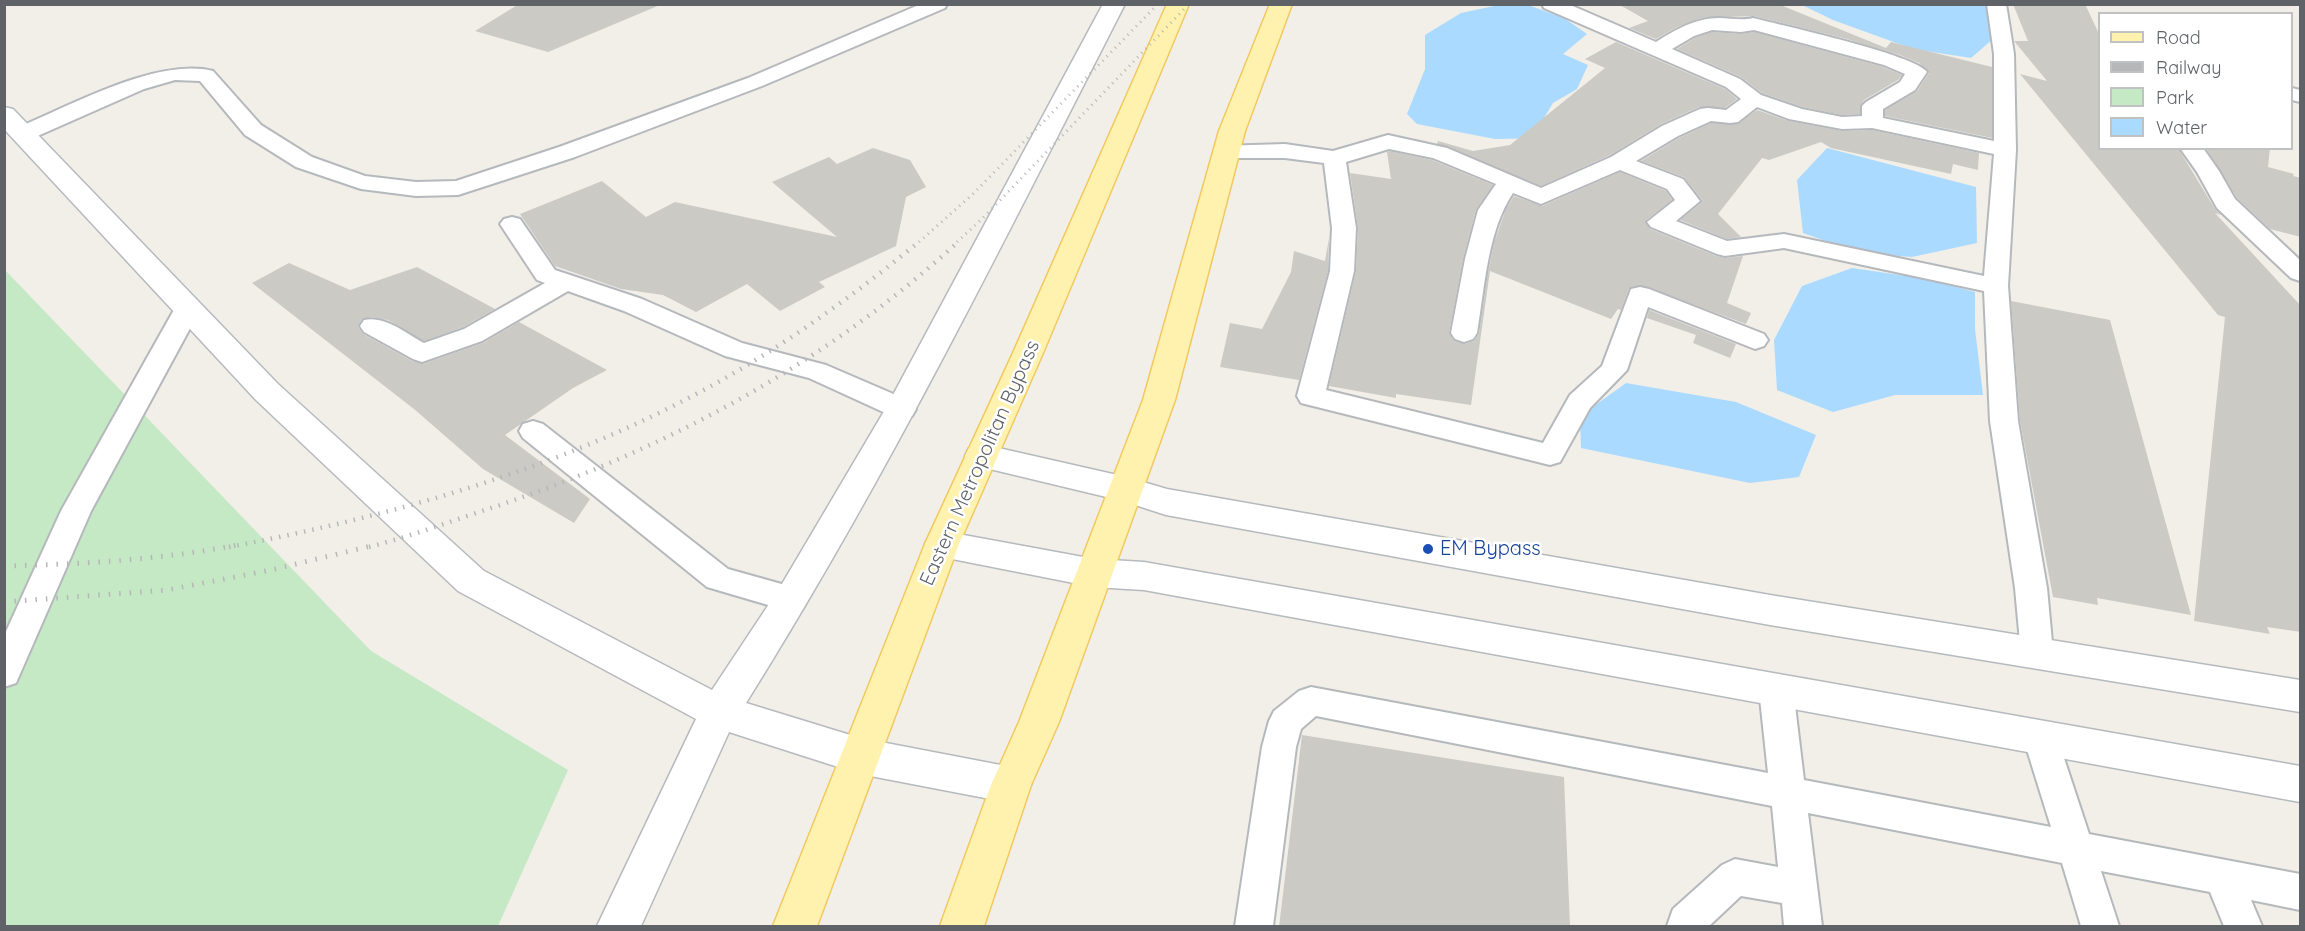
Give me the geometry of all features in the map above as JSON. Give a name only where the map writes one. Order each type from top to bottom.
[{"type":"main road","name":"Eastern Metropolitan Bypass","points":[[795,927],[942,544],[1046,312],[1178,4]]},
{"type":"main road","points":[[962,927],[1011,785],[1039,722],[1159,400],[1232,132],[1281,4]]},
{"type":"street","points":[[619,927],[719,712],[792,599],[902,409],[1114,4]]},
{"type":"street","points":[[15,123],[267,392],[471,581],[719,712],[860,756],[1011,785]]},
{"type":"street","points":[[981,456],[1126,489],[1177,504],[1770,610],[2301,696]]},
{"type":"street","points":[[942,544],[1094,573],[1144,576],[2301,784]]},
{"type":"lane","points":[[15,123],[174,74],[206,75],[254,130],[303,162],[361,182],[416,189],[458,188],[567,152],[755,82],[938,4]]},
{"type":"lane","points":[[1551,4],[1733,83],[1754,99],[1797,114],[1842,123],[1872,122],[2004,150]]},
{"type":"lane","points":[[1996,4],[2004,54],[2004,150],[1996,286],[2004,421],[2032,597],[2037,653]]},
{"type":"lane","points":[[1657,50],[1695,27],[1721,24],[1744,28],[1753,24],[1891,61],[1917,72],[1908,86],[1873,106],[1872,122]]},
{"type":"lane","points":[[1227,151],[1285,152],[1334,158],[1388,141],[1439,153],[1541,197],[1619,162],[1670,131],[1708,114],[1730,117],[1754,99]]},
{"type":"lane","points":[[2192,150],[2208,171],[2225,203],[2301,273]]},
{"type":"lane","points":[[1334,158],[1344,228],[1342,271],[1311,396],[1550,454],[1580,402],[1614,370],[1640,295],[1755,340]]},
{"type":"lane","points":[[1619,162],[1675,184],[1688,201],[1659,222],[1725,249],[1784,241],[1996,286]]},
{"type":"lane","points":[[1464,333],[1477,259],[1490,210],[1509,182]]},
{"type":"lane","points":[[512,224],[546,275],[633,305],[734,350],[817,371],[902,409]]},
{"type":"lane","points":[[373,326],[422,353],[473,335],[565,282]]},
{"type":"lane","points":[[4,673],[76,511],[188,308]]},
{"type":"lane","points":[[533,431],[718,578],[792,599]]},
{"type":"lane","points":[[1776,689],[1803,927]]},
{"type":"lane","points":[[1254,927],[1279,747],[1286,721],[1311,701],[2301,892]]},
{"type":"lane","points":[[2040,737],[2077,848],[2100,927]]},
{"type":"lane","points":[[1686,927],[1686,922],[1735,877],[1799,888]]},
{"type":"lane","points":[[2222,877],[2243,927]]},
{"type":"green space","points":[[4,269],[371,651],[568,770],[498,926],[5,926]]},
{"type":"water","points":[[1499,5],[1528,5],[1564,18],[1587,34],[1563,54],[1588,65],[1577,89],[1553,103],[1541,123],[1553,138],[1495,139],[1417,124],[1407,114],[1425,69],[1425,35],[1461,13]]},
{"type":"water","points":[[1802,5],[1986,5],[1993,39],[1971,58],[1913,49],[1833,20]]},
{"type":"water","points":[[1827,148],[1976,187],[1977,243],[1912,257],[1860,253],[1803,233],[1797,180]]},
{"type":"water","points":[[1852,268],[1927,279],[1975,292],[1975,329],[1983,395],[1895,395],[1833,412],[1777,390],[1774,340],[1802,286]]},
{"type":"water","points":[[1626,383],[1736,402],[1816,435],[1799,477],[1750,483],[1581,448],[1580,416]]},
{"type":"building","points":[[519,4],[660,5],[548,52],[475,31]]},
{"type":"building","points":[[1618,4],[1778,4],[1886,48],[1891,42],[1992,67],[1992,138],[1885,116],[1885,110],[1917,91],[1929,73],[1919,63],[1900,55],[1754,16],[1701,18],[1677,27],[1656,39],[1629,28],[1648,21]]},
{"type":"building","points":[[2013,4],[2085,4],[2098,32],[2098,150],[2179,150],[2215,209],[2221,215],[2215,213],[2301,306],[2301,632],[2267,627],[2270,634],[2194,621],[2225,317],[2218,315],[2020,74],[2047,81],[2014,41],[2028,41]]},
{"type":"building","points":[[1712,32],[1741,34],[1754,32],[1883,67],[1902,75],[1898,80],[1864,100],[1860,106],[1860,114],[1842,115],[1803,107],[1762,93],[1741,77],[1677,49],[1695,38]]},
{"type":"building","points":[[1616,42],[1725,89],[1737,99],[1725,108],[1699,107],[1661,124],[1610,155],[1541,186],[1437,144],[1438,141],[1473,151],[1510,145],[1605,68],[1585,59]]},
{"type":"building","points":[[1757,110],[1789,121],[1842,131],[1872,130],[1979,153],[1978,170],[1953,164],[1951,174],[1831,148],[1821,142],[1769,160],[1762,158],[1718,214],[1741,237],[1727,239],[1680,220],[1702,200],[1684,177],[1641,161],[1679,138],[1711,123],[1738,124]]},
{"type":"building","points":[[873,148],[910,160],[926,187],[906,197],[896,246],[819,282],[825,287],[780,311],[747,284],[696,312],[663,295],[621,289],[555,266],[520,214],[602,181],[646,217],[675,202],[837,237],[772,182],[829,157],[837,164]]},
{"type":"building","points":[[2207,150],[2270,150],[2268,167],[2301,178],[2301,237],[2270,229],[2237,198]]},
{"type":"building","points":[[1387,152],[1432,160],[1493,185],[1476,209],[1463,259],[1449,333],[1454,341],[1465,344],[1474,341],[1479,334],[1494,243],[1506,209],[1514,196],[1542,206],[1620,172],[1666,191],[1672,200],[1646,220],[1650,229],[1716,256],[1725,258],[1743,256],[1727,303],[1751,313],[1746,324],[1640,285],[1629,288],[1621,310],[1618,309],[1611,319],[1490,271],[1471,405],[1396,394],[1396,398],[1329,386],[1356,271],[1358,228],[1350,173],[1391,179]]},
{"type":"building","points":[[1329,238],[1328,271],[1299,380],[1220,367],[1230,323],[1262,329],[1291,272],[1294,251],[1325,261]]},
{"type":"building","points":[[289,263],[350,290],[417,267],[495,309],[463,327],[424,341],[388,320],[372,317],[362,319],[358,327],[363,334],[412,361],[423,364],[483,343],[519,322],[607,370],[573,388],[505,435],[590,499],[574,523],[483,469],[414,409],[252,283]]},
{"type":"building","points":[[2011,301],[2110,320],[2191,615],[2097,598],[2098,605],[2053,597],[2020,421]]},
{"type":"building","points":[[1649,310],[1736,344],[1730,358],[1693,343],[1696,335],[1647,318]]},
{"type":"building","points":[[1302,735],[1564,777],[1570,927],[1279,927]]},
{"type":"railway","points":[[919,242],[974,193],[1158,4]]},
{"type":"railway","points":[[957,242],[983,218],[1189,4]]},
{"type":"railway","points":[[229,547],[356,520],[419,503],[481,484],[603,438],[720,381],[798,333],[873,279],[920,241]]},
{"type":"railway","points":[[369,547],[421,532],[540,491],[669,436],[731,404],[791,369],[849,330],[959,241]]},
{"type":"railway","points":[[4,566],[121,560],[237,545]]},
{"type":"railway","points":[[4,602],[167,590],[271,570],[375,545]]},
{"type":"place","name":"EM Bypass","points":[[1428,549]]}]
